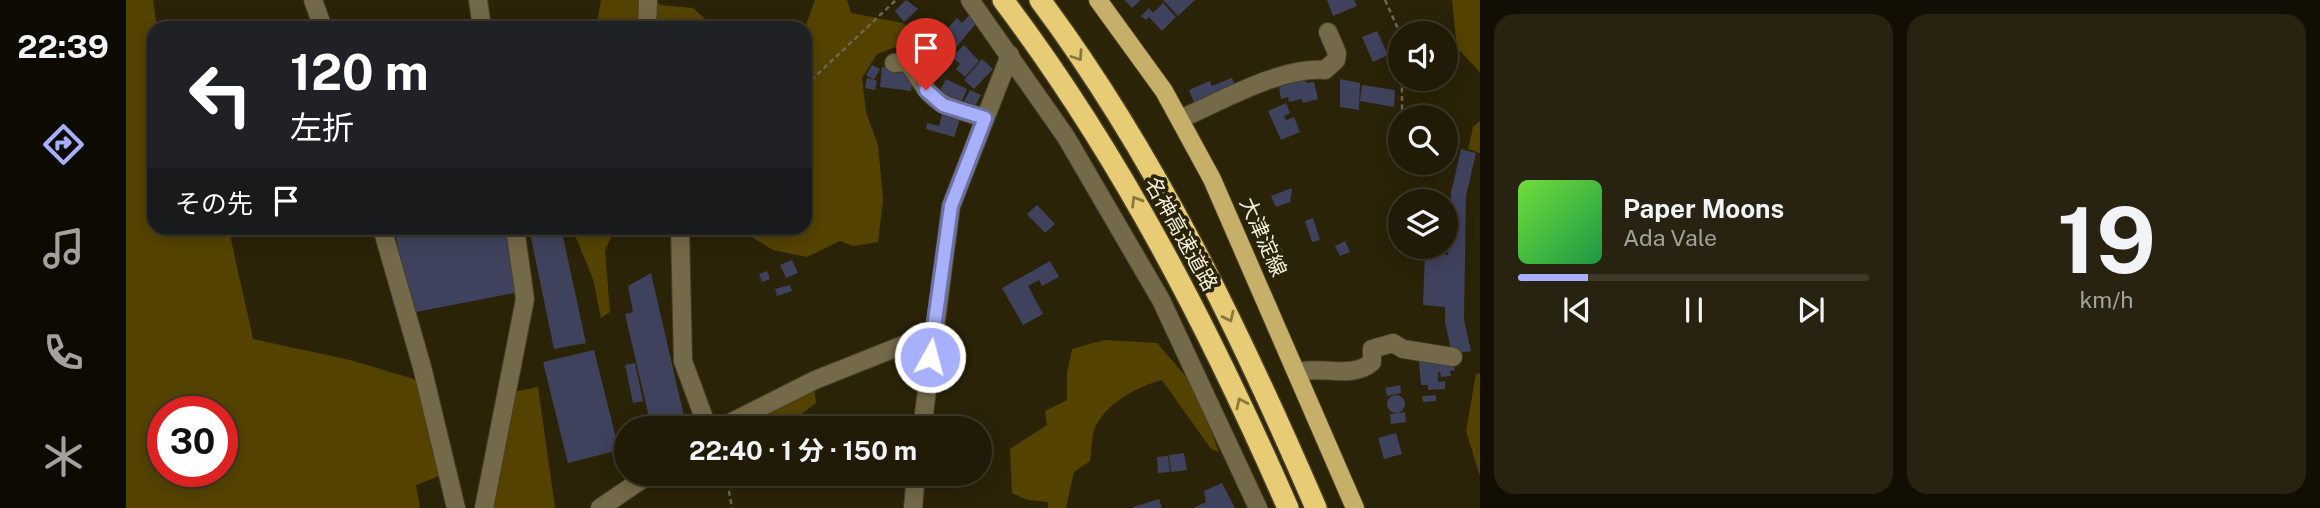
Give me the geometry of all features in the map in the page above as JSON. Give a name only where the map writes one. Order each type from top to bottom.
[{"type":"highway","name":"名神高速道路","points":[[1003,0],[1093,130],[1147,220],[1200,319],[1288,508]]},
{"type":"highway","name":"名神高速道路","points":[[1040,0],[1123,125],[1205,271],[1259,380],[1316,508]]},
{"type":"main road","name":"大津淀線","points":[[1098,0],[1164,91],[1212,179],[1355,508]]},
{"type":"street","points":[[313,0],[320,21]]},
{"type":"street","points":[[478,0],[481,21]]},
{"type":"street","points":[[648,0],[648,21]]},
{"type":"street","points":[[970,0],[1066,137],[1161,300],[1258,508]]},
{"type":"street","points":[[1180,119],[1263,83],[1308,68],[1325,70],[1336,60],[1337,52],[1328,32]]},
{"type":"street","points":[[923,416],[951,206],[1010,55]]},
{"type":"street","points":[[894,63],[906,62],[916,71],[926,90],[943,105],[985,118]]},
{"type":"street","points":[[384,235],[422,367],[456,508]]},
{"type":"street","points":[[484,508],[525,299],[516,235]]},
{"type":"street","points":[[680,235],[683,361],[704,416]]},
{"type":"street","points":[[744,416],[815,380],[933,333]]},
{"type":"street","points":[[1297,372],[1323,368],[1354,372],[1372,362],[1372,349],[1393,343],[1403,349],[1453,357]]},
{"type":"street","points":[[600,508],[632,486]]},
{"type":"street","points":[[913,508],[915,486]]},
{"type":"path","points":[[812,79],[896,0]]},
{"type":"path","points":[[1385,0],[1395,21]]},
{"type":"path","points":[[728,486],[732,508]]},
{"type":"shaded area","points":[[126,0],[153,0],[156,21],[147,21],[147,235],[230,235],[253,339],[350,360],[417,380],[442,475],[416,485],[420,508],[126,508]]},
{"type":"shaded area","points":[[601,0],[655,0],[660,5],[693,8],[707,21],[597,21]]},
{"type":"shaded area","points":[[815,0],[847,0],[851,13],[903,23],[914,33],[901,45],[877,54],[862,78],[866,112],[878,145],[883,200],[878,242],[853,246],[840,241],[807,257],[773,250],[752,235],[812,235],[812,21],[808,21]]},
{"type":"shaded area","points":[[1452,0],[1480,0],[1480,72],[1458,49],[1458,21],[1454,21]]},
{"type":"shaded area","points":[[1480,121],[1480,153],[1468,149],[1473,127]]},
{"type":"shaded area","points":[[575,235],[612,235],[605,251],[610,312],[601,318],[593,279]]},
{"type":"shaded area","points":[[1104,340],[1157,343],[1194,386],[1219,452],[1211,449],[1162,380],[1123,397],[1100,419],[1094,432],[1090,461],[1074,472],[1066,508],[1048,508],[1048,502],[1028,500],[1012,493],[1010,449],[1047,425],[1045,411],[1067,400],[1067,373],[1072,349]]},
{"type":"shaded area","points":[[1480,373],[1480,476],[1466,431],[1476,374]]},
{"type":"shaded area","points":[[538,387],[555,508],[493,508],[513,392]]},
{"type":"shaded area","points":[[814,387],[816,403],[799,416],[755,416]]},
{"type":"building","points":[[906,0],[918,9],[904,22],[895,11]]},
{"type":"building","points":[[1125,0],[1141,0],[1132,8]]},
{"type":"building","points":[[1163,0],[1195,0],[1178,16]]},
{"type":"building","points":[[1327,0],[1354,0],[1357,6],[1333,16]]},
{"type":"building","points":[[1163,3],[1176,17],[1162,31],[1149,17],[1146,20],[1141,16],[1149,8],[1153,13]]},
{"type":"building","points":[[970,14],[978,21],[953,51],[939,38],[957,18],[962,23]]},
{"type":"building","points":[[1377,31],[1388,55],[1373,62],[1362,37]]},
{"type":"building","points":[[921,34],[924,36],[918,47],[914,45]]},
{"type":"building","points":[[964,45],[979,61],[965,77],[956,69],[960,64],[952,57]]},
{"type":"building","points":[[933,54],[934,73],[920,73],[919,55]]},
{"type":"building","points":[[982,59],[993,69],[974,89],[964,80]]},
{"type":"building","points":[[872,65],[880,69],[874,80],[866,75]]},
{"type":"building","points":[[882,67],[892,68],[892,72],[913,74],[911,91],[880,87]]},
{"type":"building","points":[[867,78],[877,81],[875,90],[865,88]]},
{"type":"building","points":[[1232,78],[1236,88],[1195,105],[1189,90],[1210,81],[1212,86]]},
{"type":"building","points":[[946,79],[967,89],[961,104],[938,94]]},
{"type":"building","points":[[1305,79],[1306,83],[1314,82],[1318,99],[1303,103],[1302,99],[1289,102],[1288,97],[1281,99],[1279,87]]},
{"type":"building","points":[[1340,79],[1360,83],[1359,110],[1340,107]]},
{"type":"building","points":[[1362,85],[1395,91],[1394,105],[1360,101]]},
{"type":"building","points":[[970,90],[981,95],[975,106],[964,101]]},
{"type":"building","points":[[1286,103],[1290,113],[1284,116],[1286,120],[1294,117],[1300,132],[1281,140],[1268,111]]},
{"type":"building","points":[[942,114],[960,119],[954,137],[926,129],[927,123],[939,126]]},
{"type":"building","points":[[1461,149],[1476,153],[1466,196],[1464,320],[1471,351],[1452,354],[1445,322],[1445,307],[1423,305],[1425,259],[1458,259],[1458,189],[1452,189],[1455,175],[1458,175]]},
{"type":"building","points":[[1292,188],[1290,202],[1276,207],[1271,196]]},
{"type":"building","points":[[1037,205],[1055,224],[1045,233],[1027,214]]},
{"type":"building","points":[[1313,218],[1320,240],[1312,242],[1305,221]]},
{"type":"building","points":[[1272,230],[1278,244],[1267,249],[1261,234]]},
{"type":"building","points":[[396,235],[507,235],[519,292],[411,313]]},
{"type":"building","points":[[530,235],[563,235],[586,343],[554,349]]},
{"type":"building","points":[[1345,241],[1350,252],[1340,256],[1335,246]]},
{"type":"building","points":[[1280,246],[1285,256],[1272,261],[1268,251]]},
{"type":"building","points":[[792,260],[798,273],[786,278],[780,265]]},
{"type":"building","points":[[1050,261],[1059,277],[1042,286],[1039,280],[1028,286],[1043,314],[1023,325],[1002,288]]},
{"type":"building","points":[[767,271],[770,279],[762,282],[759,274]]},
{"type":"building","points":[[651,273],[684,416],[649,416],[625,314],[633,312],[628,286]]},
{"type":"building","points":[[790,285],[792,291],[777,296],[775,289]]},
{"type":"building","points":[[594,350],[614,430],[614,451],[568,463],[543,362]]},
{"type":"building","points":[[1453,360],[1455,370],[1450,371],[1451,376],[1441,377],[1438,372],[1438,382],[1445,381],[1445,389],[1428,390],[1428,385],[1421,385],[1419,362]]},
{"type":"building","points":[[635,363],[643,401],[633,403],[625,365]]},
{"type":"building","points":[[1400,385],[1401,393],[1387,396],[1385,388]]},
{"type":"building","points":[[1396,395],[1402,398],[1405,404],[1402,410],[1396,413],[1390,410],[1387,404],[1390,398]]},
{"type":"building","points":[[1436,395],[1436,401],[1423,402],[1422,396]]},
{"type":"building","points":[[1405,412],[1406,422],[1391,424],[1390,414]]},
{"type":"building","points":[[1396,433],[1402,454],[1384,459],[1378,438]]},
{"type":"building","points":[[1184,453],[1187,470],[1171,472],[1169,455]]},
{"type":"building","points":[[1168,456],[1170,472],[1158,473],[1157,457]]},
{"type":"building","points":[[1222,483],[1235,508],[1193,508],[1206,502],[1204,491]]},
{"type":"building","points":[[1159,499],[1162,508],[1133,508],[1133,507]]},
{"type":"route","points":[[926,90],[943,105],[985,118],[951,206],[930,357]]}]
